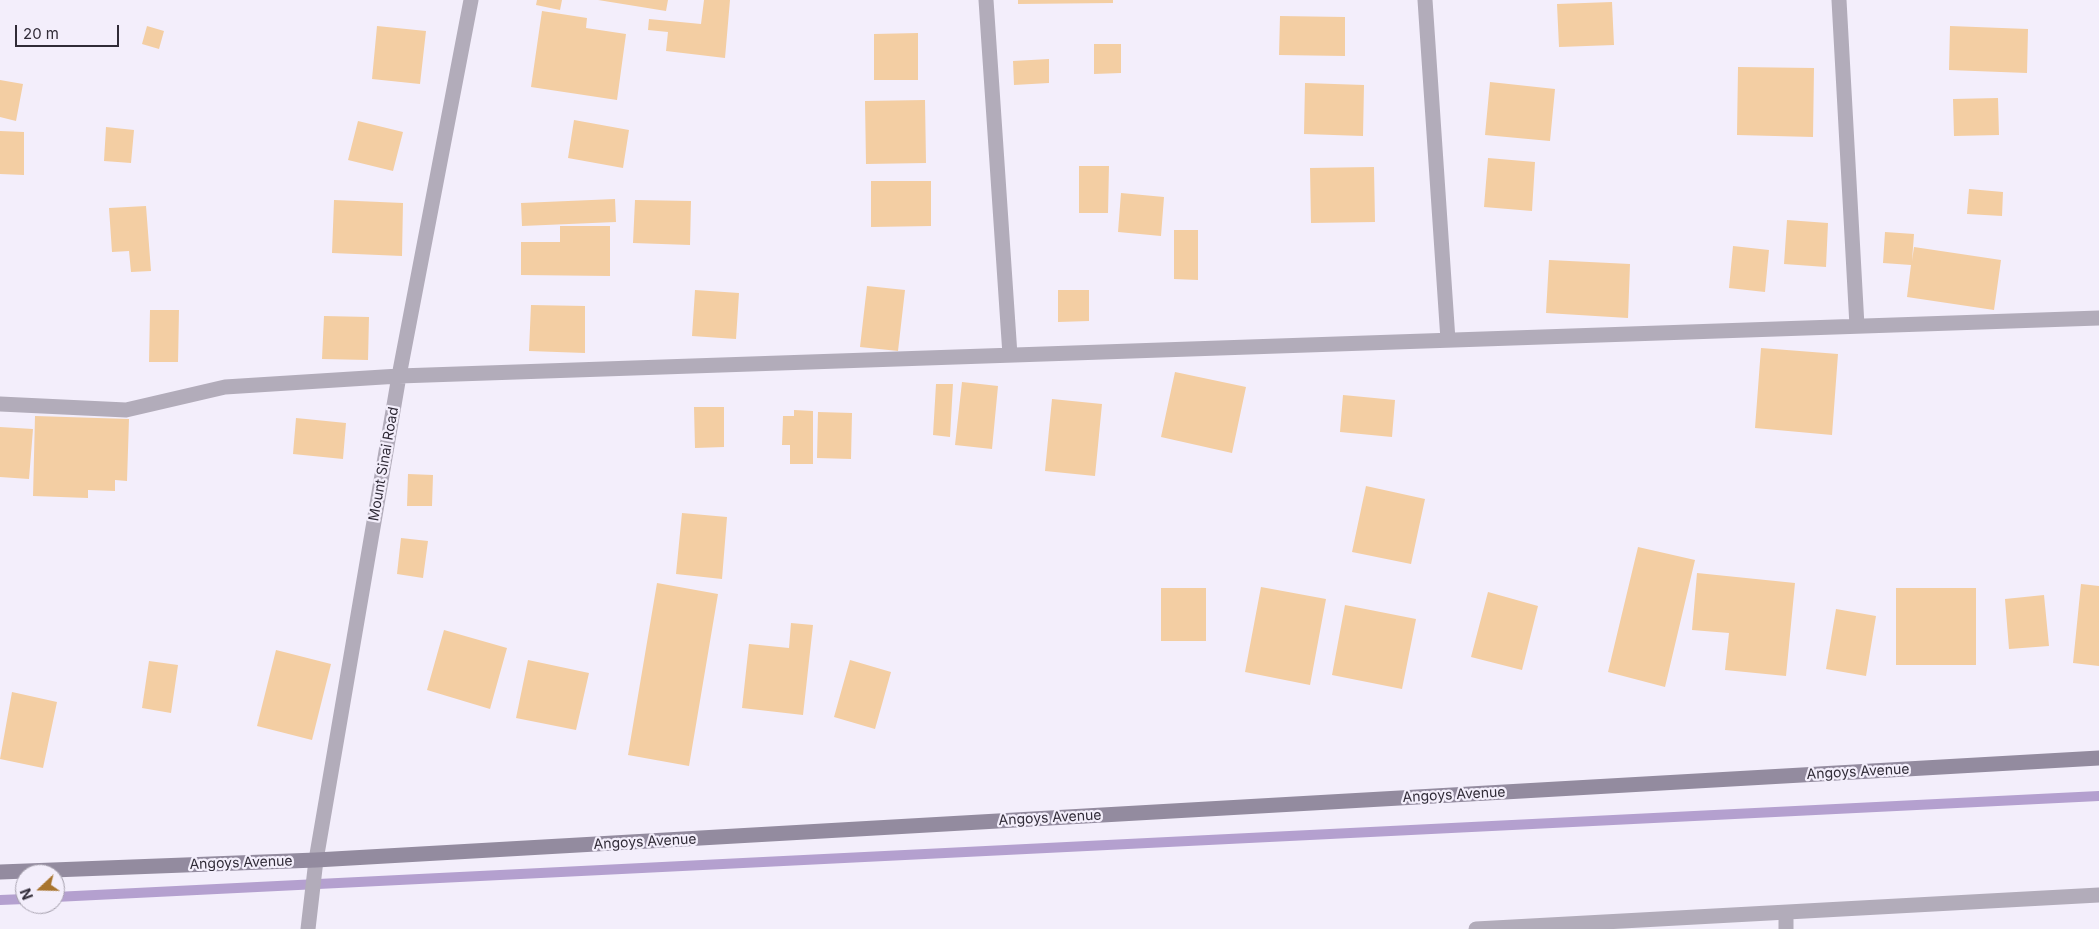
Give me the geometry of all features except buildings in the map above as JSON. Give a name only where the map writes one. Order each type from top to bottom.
[{"type":"street","name":"Mount Sinai Road","points":[[308,926],[316,860],[399,376],[471,0]]},
{"type":"street","points":[[986,0],[1010,355]]},
{"type":"street","points":[[1425,0],[1448,340]]},
{"type":"street","points":[[1840,0],[1857,326]]},
{"type":"street","points":[[0,404],[126,410],[225,387],[399,376],[2099,318]]},
{"type":"street","name":"Angoys Avenue","points":[[0,872],[316,860],[2099,758]]},
{"type":"street","points":[[1476,929],[2099,895]]},
{"type":"street","points":[[1786,912],[1786,929]]},
{"type":"waterway","points":[[65,897],[2099,796]]},
{"type":"waterway","points":[[0,900],[15,899]]}]
